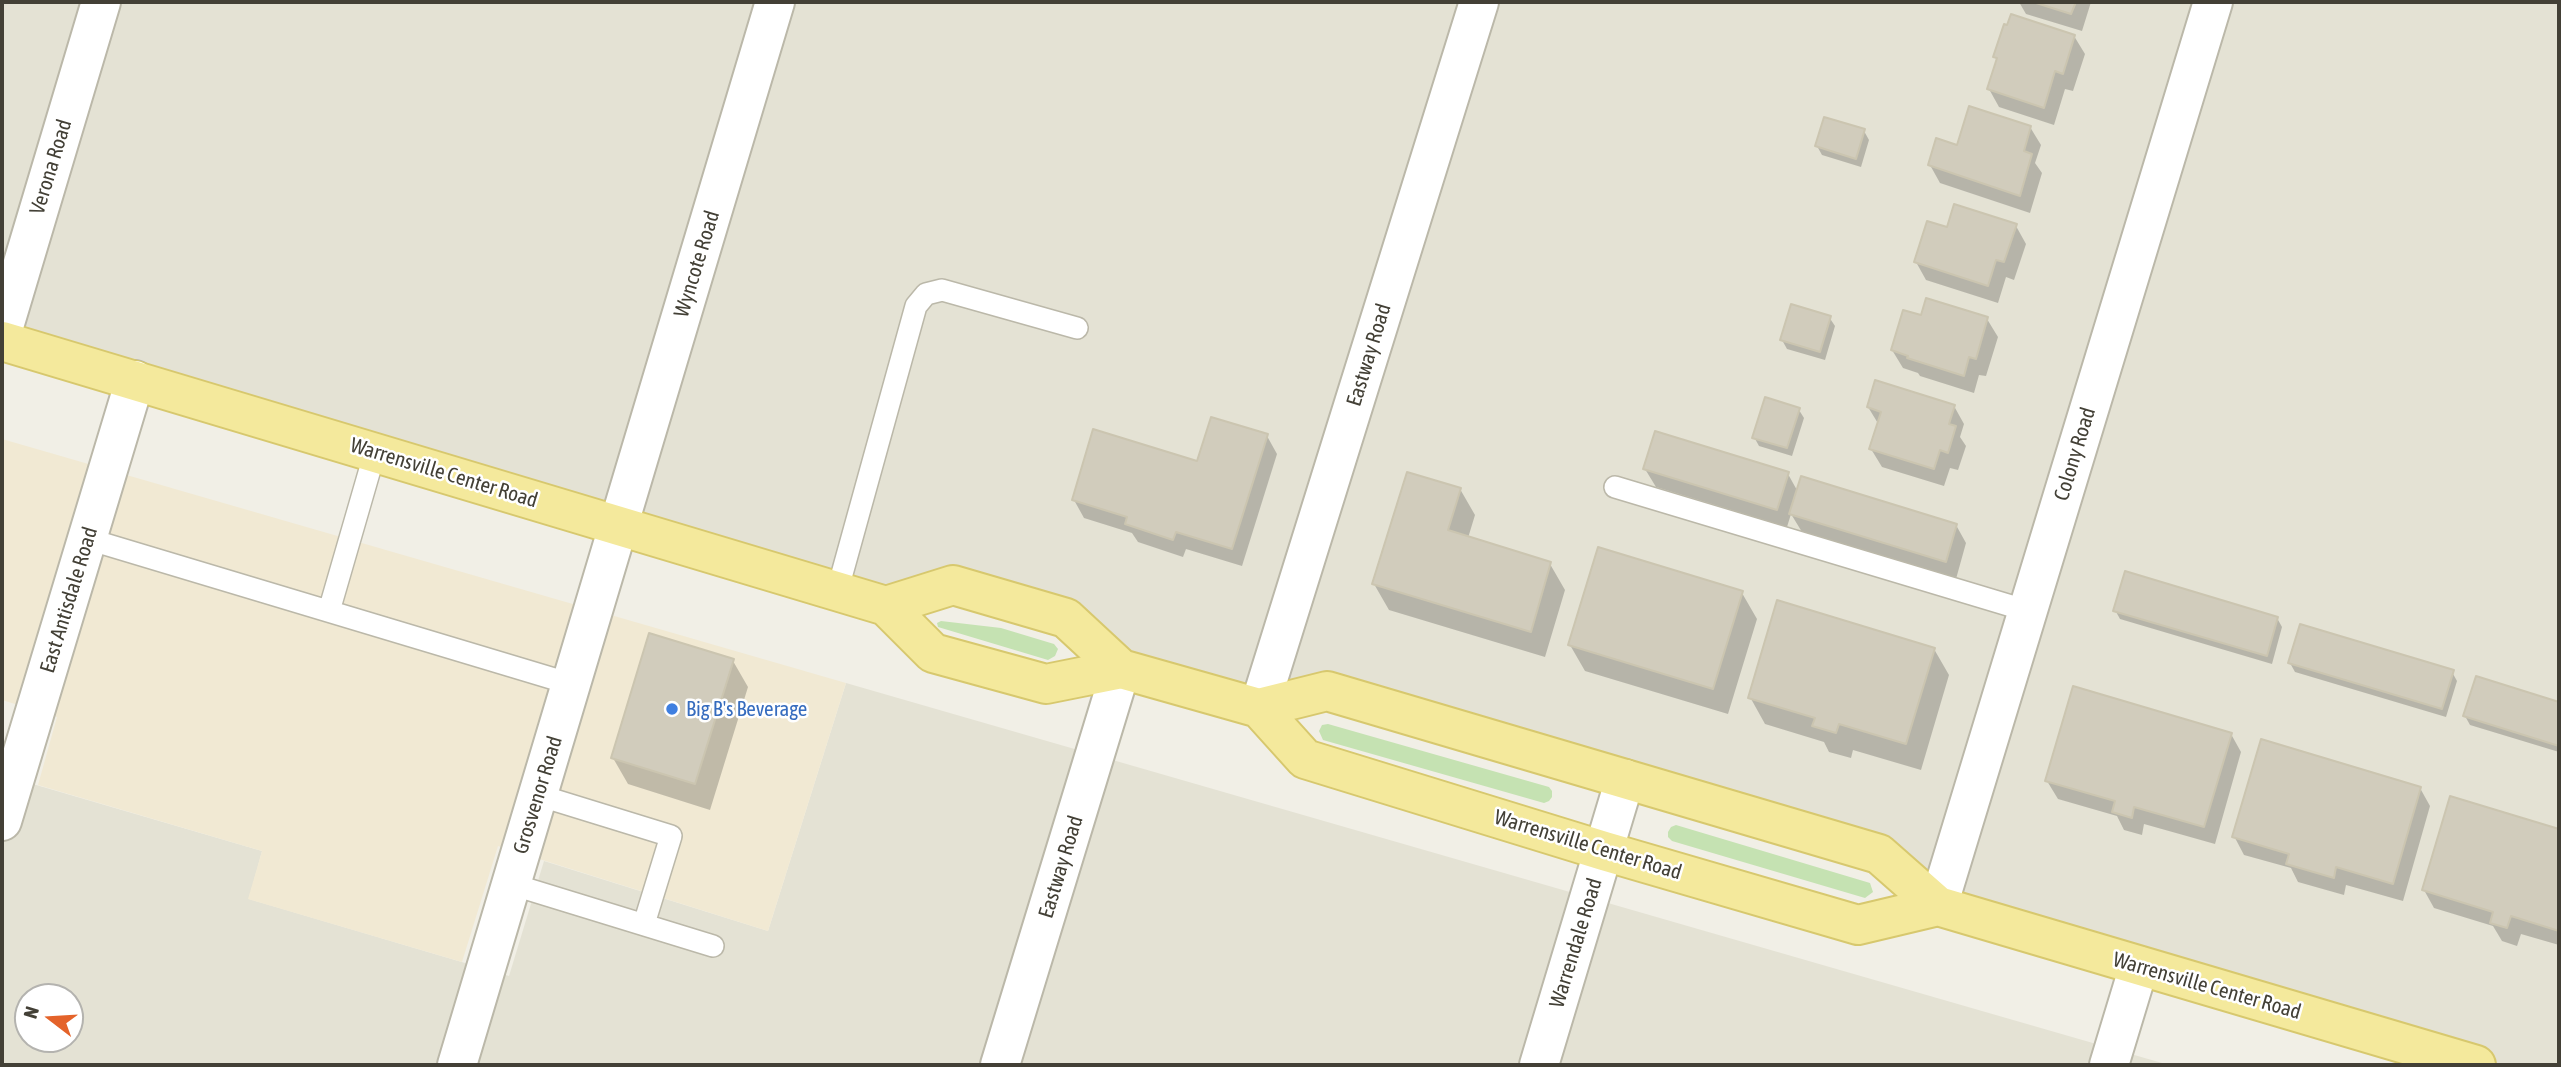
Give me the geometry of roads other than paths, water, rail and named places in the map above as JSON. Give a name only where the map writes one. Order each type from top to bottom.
[{"type":"main road","name":"Warrensville Center Road","points":[[2,341],[886,606],[933,653],[1046,684],[1121,669]]},
{"type":"main road","name":"Warrensville Center Road","points":[[886,606],[953,585],[1066,618],[1121,669],[1259,708],[1328,691],[1879,854],[1938,906],[2139,966],[2424,1058],[2476,1065]]},
{"type":"main road","name":"Warrensville Center Road","points":[[1259,708],[1305,759],[1604,851],[1858,925],[1938,906]]},
{"type":"street","name":"Verona Road","points":[[2,333],[101,2]]},
{"type":"street","name":"Wyncote Road","points":[[619,526],[775,2]]},
{"type":"street","name":"Eastway Road","points":[[1259,708],[1479,2]]},
{"type":"street","name":"Colony Road","points":[[1938,906],[2213,2]]},
{"type":"street","name":"East Antisdale Road","points":[[2,821],[135,380]]},
{"type":"street","name":"Grosvenor Road","points":[[457,1065],[619,526]]},
{"type":"street","name":"Eastway Road","points":[[1000,1065],[1121,669]]},
{"type":"street","name":"Warrendale Road","points":[[1539,1065],[1625,779]]},
{"type":"street","points":[[2109,1065],[2139,966]]},
{"type":"lane","points":[[837,592],[916,306],[926,294],[942,290],[1077,328]]},
{"type":"lane","points":[[329,611],[375,452]]},
{"type":"lane","points":[[1615,487],[2028,611]]},
{"type":"lane","points":[[88,540],[571,684]]},
{"type":"lane","points":[[538,795],[671,836],[644,924]]},
{"type":"lane","points":[[511,884],[713,946]]},
{"type":"place","name":"Big B's Beverage","points":[[672,709]]}]
